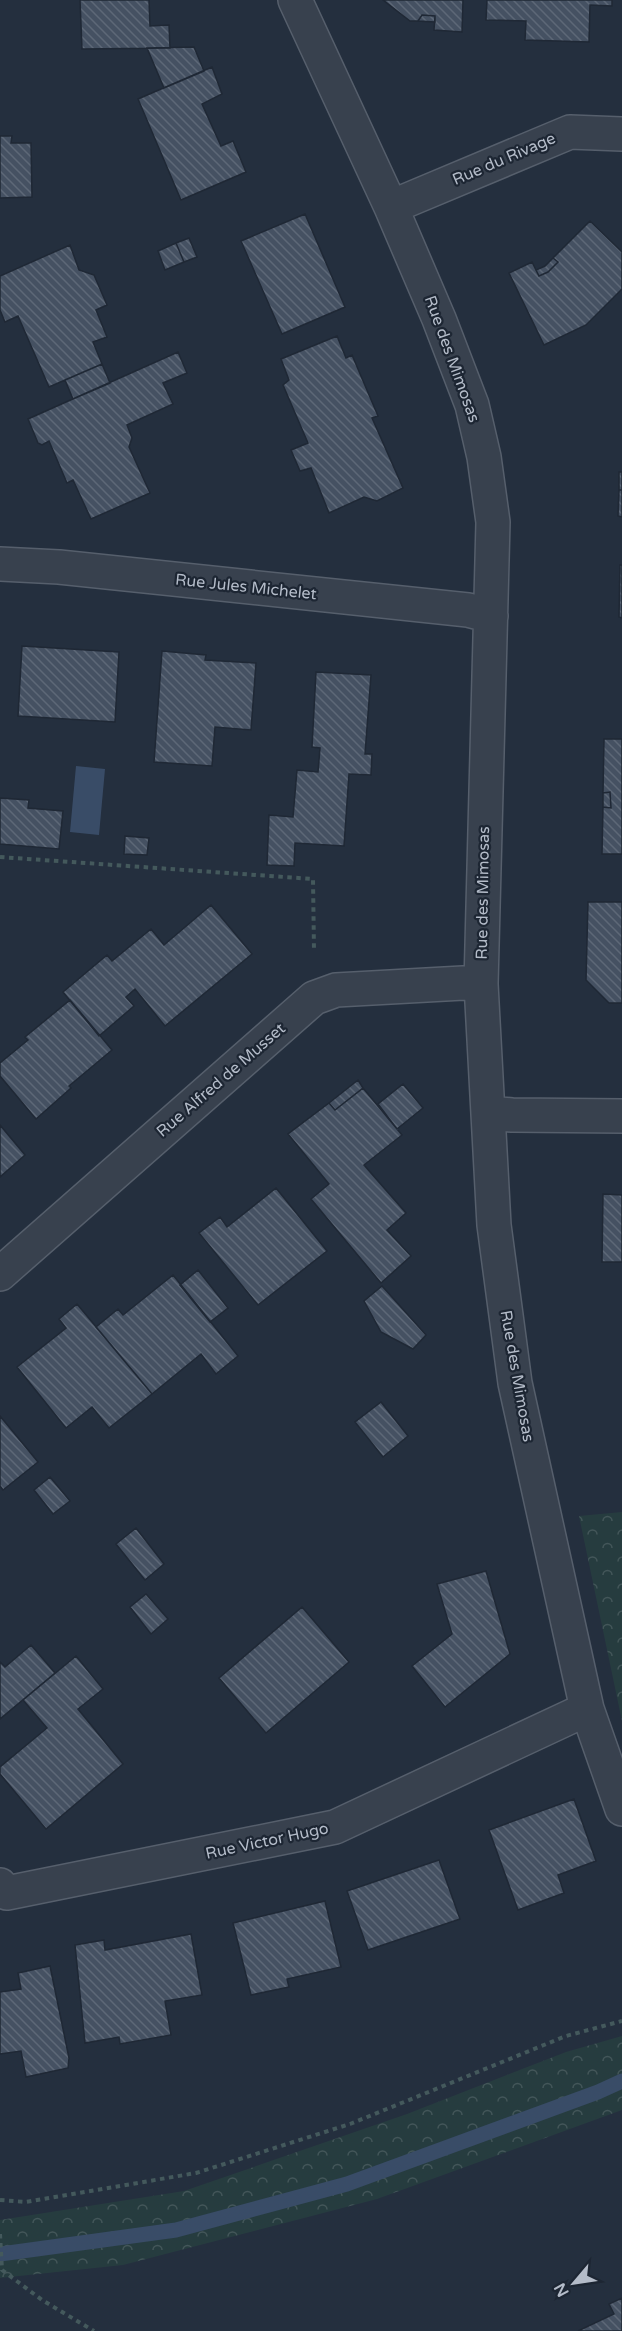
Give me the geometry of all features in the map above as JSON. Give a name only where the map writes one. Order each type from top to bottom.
[{"type":"street","name":"Rue des Mimosas","points":[[295,0],[391,207],[439,319],[472,405],[484,456],[493,522],[481,984],[494,1225],[515,1383],[586,1709],[622,1809]]},
{"type":"street","name":"Rue du Rivage","points":[[391,207],[570,132],[622,134]]},
{"type":"street","name":"Rue Jules Michelet","points":[[0,564],[468,610],[491,616]]},
{"type":"street","name":"Rue Alfred de Musset","points":[[0,1274],[314,998],[336,990],[481,984]]},
{"type":"street","points":[[489,1113],[622,1116]]},
{"type":"street","name":"Rue Victor Hugo","points":[[0,1885],[7,1893],[335,1827],[586,1709]]},
{"type":"path","points":[[0,857],[313,879],[314,998]]},
{"type":"path","points":[[0,2200],[26,2202],[196,2173],[350,2124],[566,2036],[622,2021]]},
{"type":"path","points":[[0,2234],[2,2270],[42,2300],[94,2331]]},
{"type":"green space","points":[[622,1512],[622,1721],[579,1516]]},
{"type":"green space","points":[[622,2036],[622,2110],[377,2199],[123,2265],[0,2278],[0,2220],[184,2191],[407,2114],[566,2052]]},
{"type":"water","points":[[76,766],[105,769],[99,835],[70,832]]},
{"type":"building","points":[[80,0],[149,0],[150,26],[169,25],[170,48],[82,49]]},
{"type":"building","points":[[383,0],[463,0],[462,32],[434,30],[435,16],[422,15],[418,21],[410,21]]},
{"type":"building","points":[[487,0],[612,0],[612,6],[590,5],[589,42],[525,40],[526,21],[486,20]]},
{"type":"building","points":[[422,15],[435,16],[435,22],[418,21]]},
{"type":"building","points":[[194,47],[204,71],[164,88],[147,48]]},
{"type":"building","points":[[212,67],[222,94],[202,104],[221,146],[233,141],[246,172],[181,200],[138,99]]},
{"type":"building","points":[[0,136],[12,136],[11,143],[31,143],[32,197],[0,198]]},
{"type":"building","points":[[305,214],[345,307],[282,334],[241,241]]},
{"type":"building","points":[[590,221],[622,252],[622,289],[586,325],[544,345],[509,273],[532,262],[539,276],[548,272],[558,262],[553,258]]},
{"type":"building","points":[[189,238],[197,257],[184,262],[176,243]]},
{"type":"building","points":[[176,243],[184,262],[165,270],[158,251]]},
{"type":"building","points":[[70,245],[79,270],[94,275],[107,305],[96,310],[107,337],[93,342],[102,364],[49,387],[18,316],[5,322],[0,310],[0,276]]},
{"type":"building","points":[[553,258],[558,262],[548,272],[539,276],[536,270],[545,266]]},
{"type":"building","points":[[337,336],[346,358],[352,355],[378,416],[372,418],[403,488],[377,501],[364,497],[329,513],[311,468],[300,471],[291,450],[308,443],[283,385],[289,380],[281,359]]},
{"type":"building","points":[[178,352],[187,373],[163,383],[173,404],[127,425],[132,438],[129,447],[150,493],[91,519],[73,480],[67,483],[49,441],[42,445],[38,443],[28,419]]},
{"type":"building","points":[[102,364],[110,383],[73,399],[65,380]]},
{"type":"building","points":[[619,472],[622,472],[622,490],[619,490]]},
{"type":"building","points":[[619,490],[622,490],[622,517],[618,516]]},
{"type":"building","points":[[620,565],[622,565],[622,618],[619,617]]},
{"type":"building","points":[[22,646],[119,652],[115,722],[18,716]]},
{"type":"building","points":[[162,651],[206,655],[205,660],[256,663],[251,730],[215,727],[212,766],[154,762]]},
{"type":"building","points":[[316,672],[371,675],[365,754],[372,754],[371,775],[349,774],[344,846],[295,843],[294,866],[267,865],[269,815],[293,817],[297,770],[318,772],[320,748],[312,747]]},
{"type":"building","points":[[604,739],[622,739],[622,854],[602,854],[603,807],[611,808],[610,792],[603,793]]},
{"type":"building","points":[[610,792],[611,808],[603,807],[603,793]]},
{"type":"building","points":[[0,798],[29,800],[28,808],[63,811],[59,849],[0,844]]},
{"type":"building","points":[[125,836],[149,838],[147,855],[124,854]]},
{"type":"building","points":[[588,902],[622,902],[622,1003],[609,1003],[586,980]]},
{"type":"building","points":[[211,905],[252,954],[165,1026],[135,989],[126,997],[134,1006],[99,1036],[63,992],[107,955],[112,961],[151,929],[164,945]]},
{"type":"building","points":[[70,1000],[112,1050],[69,1086],[71,1088],[36,1119],[0,1076],[0,1063],[28,1040],[25,1037]]},
{"type":"building","points":[[358,1080],[363,1088],[335,1110],[329,1103]]},
{"type":"building","points":[[403,1084],[423,1108],[397,1129],[378,1104]]},
{"type":"building","points":[[363,1088],[402,1135],[364,1165],[406,1213],[387,1230],[411,1256],[381,1283],[311,1199],[329,1184],[288,1134],[329,1103],[335,1110]]},
{"type":"building","points":[[0,1125],[25,1155],[0,1177]]},
{"type":"building","points":[[276,1188],[327,1251],[258,1305],[199,1233],[220,1217],[227,1227]]},
{"type":"building","points":[[603,1194],[622,1195],[622,1262],[602,1262]]},
{"type":"building","points":[[198,1270],[228,1308],[210,1322],[180,1285]]},
{"type":"building","points":[[173,1275],[238,1356],[216,1374],[201,1354],[152,1394],[96,1327],[118,1309],[123,1315]]},
{"type":"building","points":[[382,1286],[426,1335],[413,1349],[381,1332],[364,1301]]},
{"type":"building","points":[[77,1304],[152,1394],[109,1428],[92,1407],[66,1428],[17,1367],[66,1328],[59,1319]]},
{"type":"building","points":[[381,1402],[408,1436],[383,1457],[355,1422]]},
{"type":"building","points":[[0,1416],[38,1462],[3,1490],[0,1486]]},
{"type":"building","points":[[50,1477],[70,1501],[53,1514],[34,1490]]},
{"type":"building","points":[[136,1528],[164,1564],[145,1580],[116,1544]]},
{"type":"building","points":[[486,1571],[510,1654],[445,1707],[412,1666],[452,1634],[437,1584]]},
{"type":"building","points":[[146,1594],[168,1619],[151,1634],[130,1607]]},
{"type":"building","points":[[302,1607],[349,1662],[266,1733],[219,1678]]},
{"type":"building","points":[[31,1645],[55,1673],[0,1719],[0,1662],[5,1667]]},
{"type":"building","points":[[76,1656],[103,1689],[78,1709],[123,1764],[46,1829],[0,1774],[0,1767],[47,1728],[23,1700]]},
{"type":"building","points":[[574,1799],[596,1861],[558,1875],[564,1893],[518,1910],[489,1830]]},
{"type":"building","points":[[439,1860],[460,1919],[368,1950],[347,1891]]},
{"type":"building","points":[[325,1901],[341,1967],[287,1979],[289,1987],[251,1995],[233,1923]]},
{"type":"building","points":[[191,1934],[202,1995],[165,2001],[171,2035],[120,2044],[119,2037],[85,2043],[75,1945],[104,1940],[105,1950]]},
{"type":"building","points":[[50,1966],[69,2058],[68,2068],[26,2077],[21,2051],[0,2054],[0,1992],[21,1989],[18,1973]]},
{"type":"building","points":[[622,2298],[622,2331],[578,2331],[614,2314],[609,2304]]},
{"type":"waterway","points":[[0,2254],[176,2230],[347,2184],[598,2092],[622,2081]]}]
